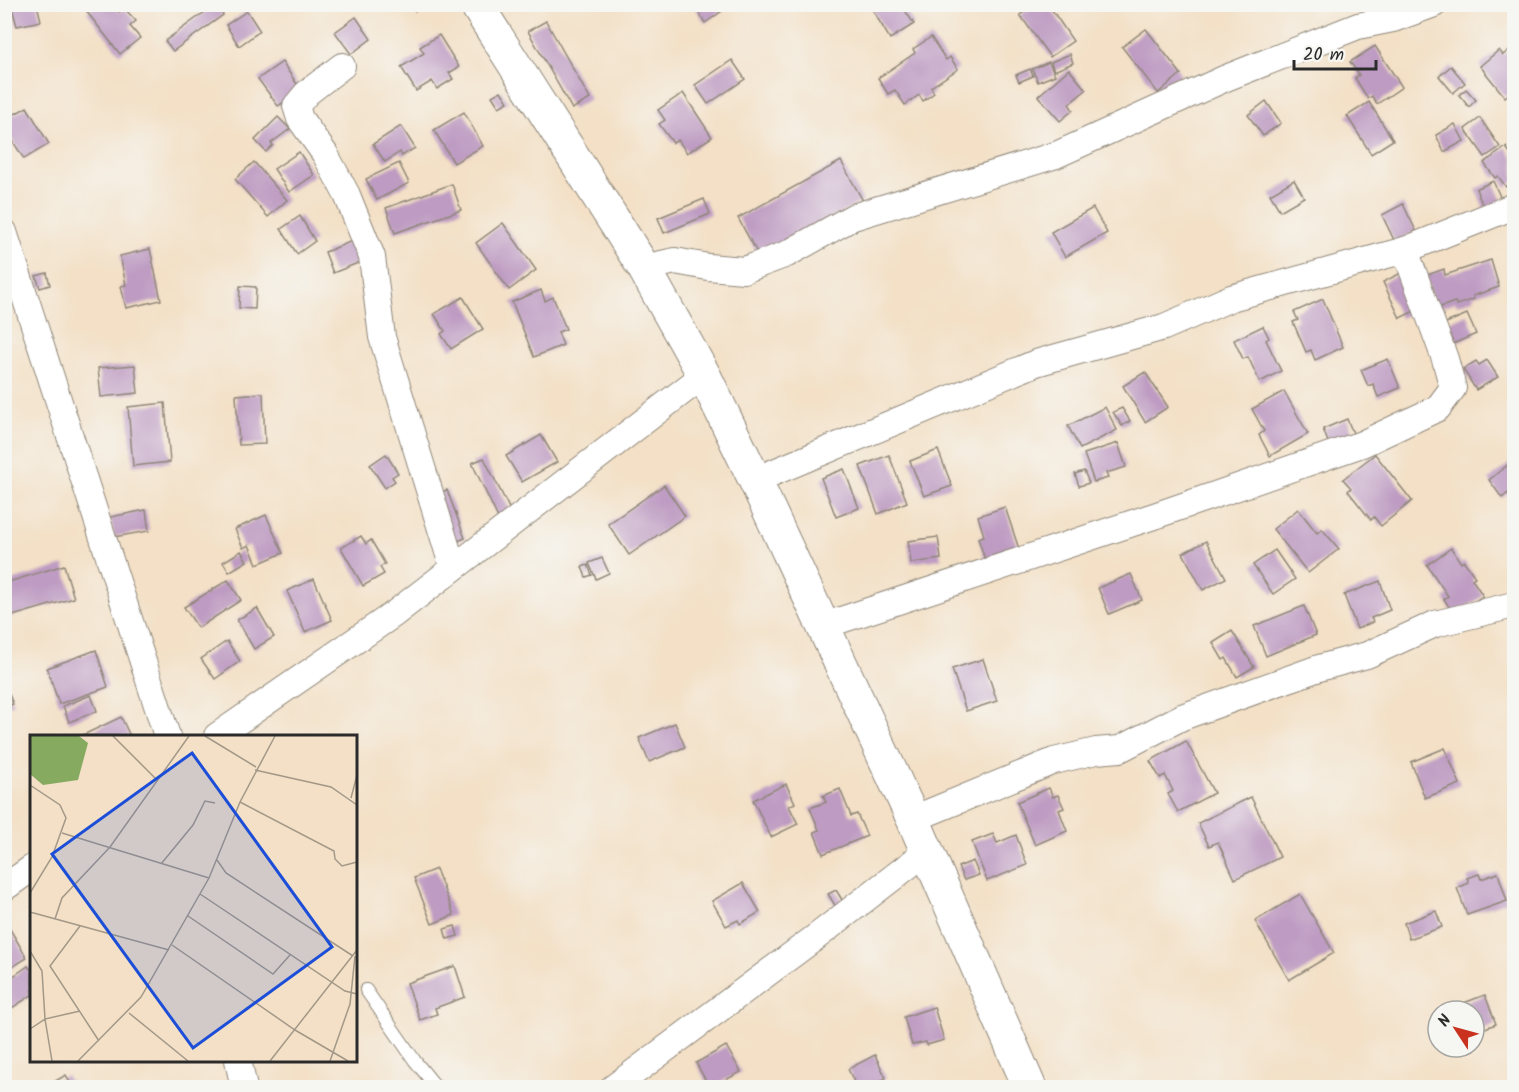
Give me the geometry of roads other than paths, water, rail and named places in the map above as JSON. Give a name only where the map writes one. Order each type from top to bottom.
[{"type":"street","points":[[476,4],[644,268],[704,375],[913,819],[1030,1088]]},
{"type":"street","points":[[644,268],[675,261],[744,270],[788,254],[853,217],[1056,155],[1226,78],[1358,26],[1393,19],[1434,4]]},
{"type":"street","points":[[342,66],[307,93],[296,106],[300,119],[325,154],[341,185],[372,257],[382,337],[453,568]]},
{"type":"street","points":[[755,480],[1036,363],[1164,327],[1231,298],[1405,250],[1515,206]]},
{"type":"street","points":[[4,232],[12,276],[167,735]]},
{"type":"street","points":[[823,626],[1362,444],[1438,408],[1453,387],[1405,250]]},
{"type":"street","points":[[218,735],[394,614],[704,375]]},
{"type":"street","points":[[913,819],[1054,761],[1096,751],[1120,749],[1182,717],[1319,669],[1367,655],[1436,624],[1515,605]]},
{"type":"street","points":[[613,1088],[926,852]]},
{"type":"street","points":[[238,1062],[244,1088]]},
{"type":"lane","points":[[366,990],[415,1061],[437,1088]]}]
